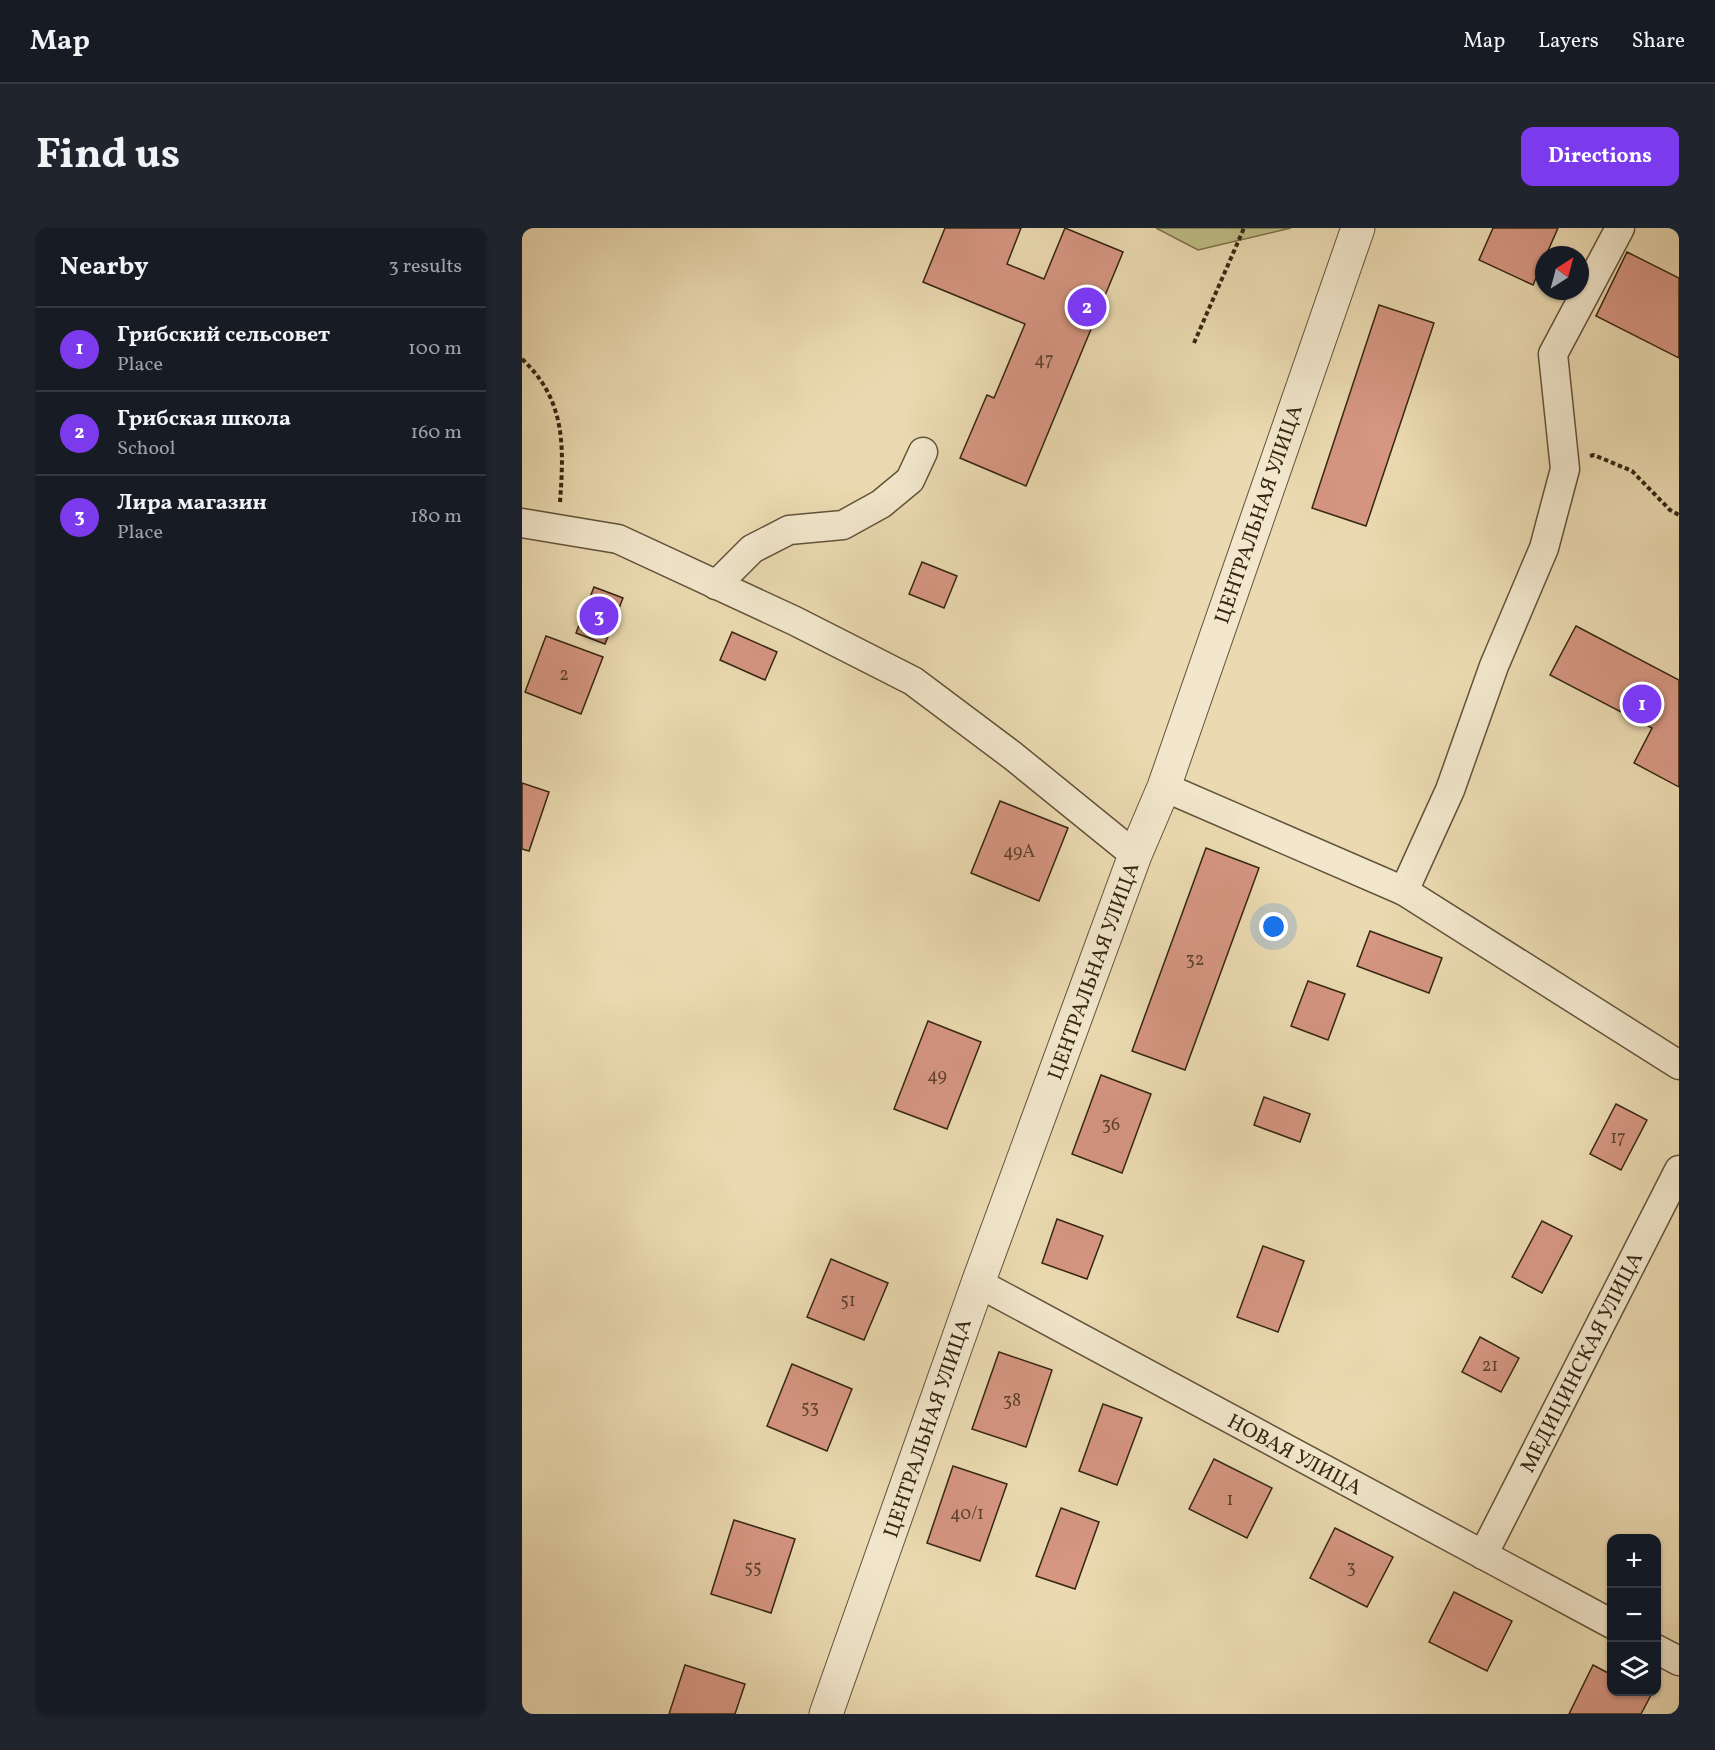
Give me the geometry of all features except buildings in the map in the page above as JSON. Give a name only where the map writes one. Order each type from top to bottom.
[{"type":"street","name":"ЦЕНТРАЛЬНАЯ УЛИЦА","points":[[826,1714],[978,1283],[1135,855],[1164,787],[1358,228]]},
{"type":"street","points":[[1404,891],[1450,790],[1494,666],[1544,548],[1565,469],[1553,354],[1620,228]]},
{"type":"street","points":[[716,585],[752,549],[789,530],[843,525],[881,504],[910,480],[923,452]]},
{"type":"street","points":[[522,523],[618,539],[913,681],[1013,756],[1135,855]]},
{"type":"street","points":[[1164,787],[1404,891],[1679,1065]]},
{"type":"street","name":"МЕДИЦИНСКАЯ УЛИЦА","points":[[1483,1555],[1679,1170]]},
{"type":"street","name":"НОВАЯ УЛИЦА","points":[[978,1283],[1607,1622]]},
{"type":"street","points":[[1661,1651],[1679,1661]]},
{"type":"path","points":[[1194,343],[1244,228]]},
{"type":"path","points":[[522,359],[533,369],[554,404],[563,437],[559,529]]},
{"type":"path","points":[[1565,469],[1594,455],[1632,471],[1670,510],[1679,515]]},
{"type":"shaded area","points":[[1156,228],[1291,228],[1198,250]]},
{"type":"place","name":"Грибская школа","points":[[1087,307]]},
{"type":"place","name":"Лира магазин","points":[[599,616]]},
{"type":"place","name":"Грибский сельсовет","points":[[1642,704]]}]
